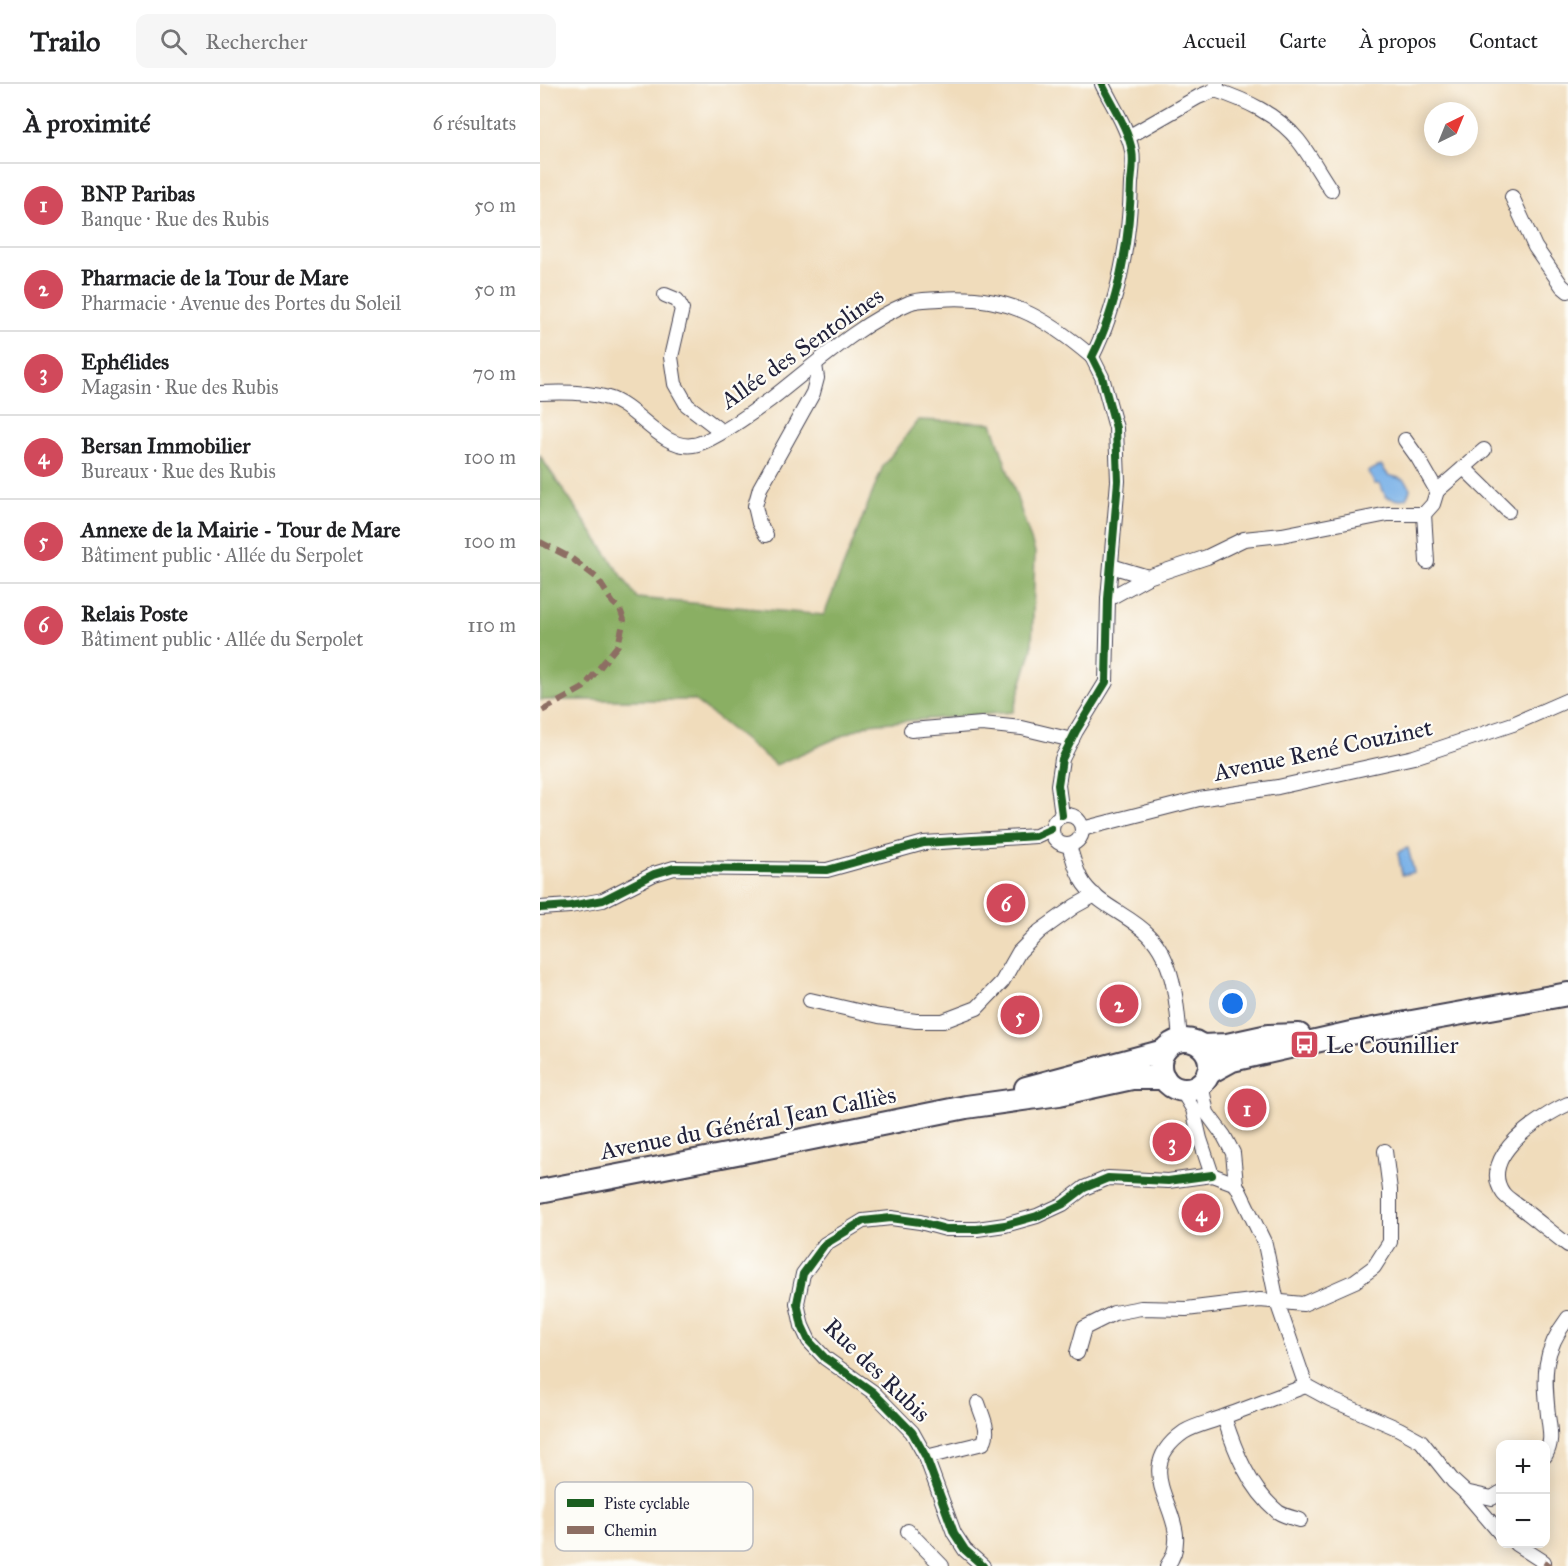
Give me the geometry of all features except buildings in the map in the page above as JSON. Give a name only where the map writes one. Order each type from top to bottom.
[{"type":"main road","points":[[966,1107],[1059,1094],[1132,1078],[1188,1081],[1232,1060],[1351,1033],[1568,994]]},
{"type":"main road","points":[[966,1107],[1053,1079],[1130,1062],[1191,1040],[1202,1046],[1227,1045],[1268,1036],[1351,1033]]},
{"type":"main road","points":[[1172,1046],[1160,1060],[1160,1068],[1188,1081]]},
{"type":"main road","points":[[1188,1081],[1210,1062],[1202,1046]]},
{"type":"main road","name":"Avenue du Général Jean Calliès","points":[[540,1191],[966,1107]]},
{"type":"street","points":[[1062,815],[1058,785],[1062,759],[1106,682],[1108,599],[1118,481],[1116,428],[1102,377],[1092,357],[1101,340],[1116,290],[1131,220],[1132,152],[1128,137],[1102,84]]},
{"type":"street","points":[[1128,137],[1216,87],[1247,101],[1297,138],[1331,190]]},
{"type":"street","points":[[1512,197],[1535,247],[1562,286],[1568,291]]},
{"type":"street","points":[[665,295],[677,300],[682,309],[671,357],[675,384],[687,405],[721,431]]},
{"type":"street","name":"Allée des Sentolines","points":[[540,393],[560,392],[609,398],[680,446],[696,445],[749,415],[851,337],[885,314],[912,302],[964,297],[1016,307],[1041,319],[1092,357]]},
{"type":"street","points":[[766,535],[759,524],[755,506],[760,488],[813,393],[817,378],[815,365]]},
{"type":"street","points":[[1405,440],[1437,491]]},
{"type":"street","points":[[1427,561],[1424,514],[1433,504],[1437,491],[1484,450]]},
{"type":"street","points":[[1464,468],[1508,510]]},
{"type":"street","points":[[1108,599],[1148,577],[1207,557],[1244,539],[1282,535],[1388,514],[1424,514]]},
{"type":"street","points":[[1111,566],[1148,577]]},
{"type":"street","name":"Avenue René Couzinet","points":[[1082,828],[1199,800],[1278,787],[1414,758],[1513,724],[1568,700]]},
{"type":"street","points":[[911,730],[982,724],[1022,728],[1072,740]]},
{"type":"street","points":[[540,908],[603,900],[654,874],[674,868],[827,870],[924,843],[1036,836],[1051,829],[1057,818],[1062,815],[1075,817],[1082,828],[1081,836],[1069,845],[1062,845],[1056,841],[1051,829]]},
{"type":"street","points":[[1069,845],[1084,884],[1112,909],[1132,920],[1151,937],[1168,965],[1178,1016],[1172,1046]]},
{"type":"street","points":[[810,1000],[879,1016],[943,1022],[977,1008],[1002,982],[1019,952],[1040,931],[1095,895]]},
{"type":"street","points":[[1188,1081],[1200,1138],[1212,1175],[1236,1184]]},
{"type":"street","points":[[1188,1081],[1233,1153],[1236,1184],[1265,1244],[1277,1302],[1306,1386],[1421,1441],[1496,1528]]},
{"type":"street","points":[[1568,1104],[1555,1109],[1523,1132],[1499,1160],[1497,1176],[1503,1193],[1568,1245]]},
{"type":"street","points":[[1077,1353],[1083,1328],[1114,1313],[1141,1308],[1186,1309],[1260,1300],[1303,1304],[1355,1281],[1374,1267],[1390,1242],[1390,1190],[1385,1151]]},
{"type":"street","name":"Rue des Rubis","points":[[983,1566],[965,1550],[954,1533],[926,1457],[912,1432],[896,1414],[857,1380],[825,1358],[809,1341],[802,1326],[797,1303],[803,1274],[825,1244],[863,1221],[891,1218],[946,1229],[977,1229],[1005,1225],[1037,1216],[1063,1204],[1084,1188],[1108,1178],[1168,1181],[1212,1175]]},
{"type":"street","points":[[1550,1447],[1545,1386],[1549,1351],[1568,1318]]},
{"type":"street","points":[[1167,1566],[1174,1557],[1176,1534],[1160,1483],[1158,1467],[1166,1448],[1186,1431],[1306,1386]]},
{"type":"street","points":[[926,1457],[983,1443],[987,1431],[978,1403]]},
{"type":"street","points":[[1224,1417],[1236,1454],[1250,1477],[1279,1513],[1300,1520]]},
{"type":"street","points":[[1465,1492],[1496,1495],[1486,1517]]},
{"type":"street","points":[[908,1531],[942,1566]]},
{"type":"street","points":[[1522,1548],[1544,1562]]},
{"type":"green space","points":[[918,420],[992,423],[1035,552],[1032,649],[1013,712],[869,724],[776,765],[694,700],[540,700],[540,456],[637,598],[824,615],[883,466]]},
{"type":"water","points":[[1381,465],[1388,475],[1408,483],[1410,490],[1406,498],[1398,500],[1386,497],[1380,484],[1375,484],[1368,472]]},
{"type":"water","points":[[1408,848],[1414,872],[1402,875],[1398,853]]},
{"type":"marked path","points":[[540,542],[571,558],[597,578],[613,603],[620,609],[624,620],[618,645],[583,688],[540,712]]},
{"type":"marked path","points":[[1544,1562],[1551,1566]]},
{"type":"cycle path","points":[[1062,815],[1058,785],[1062,759],[1106,682],[1108,599],[1118,481],[1116,428],[1102,377],[1092,357],[1109,316],[1121,272],[1128,227],[1133,159],[1127,134],[1102,84]]},
{"type":"cycle path","points":[[540,908],[603,900],[654,874],[674,868],[827,870],[924,843],[1036,836],[1051,829]]},
{"type":"cycle path","points":[[983,1566],[965,1550],[954,1533],[926,1457],[912,1432],[873,1392],[825,1358],[809,1341],[802,1326],[797,1303],[803,1274],[825,1244],[863,1221],[891,1218],[946,1229],[977,1229],[1005,1225],[1037,1216],[1063,1204],[1084,1188],[1108,1178],[1168,1181],[1212,1175]]},
{"type":"place","name":"Relais Poste","points":[[1006,903]]},
{"type":"place","name":"Pharmacie de la Tour de Mare","points":[[1119,1004]]},
{"type":"place","name":"Annexe de la Mairie - Tour de Mare","points":[[1020,1015]]},
{"type":"place","name":"Le Counillier","points":[[1305,1045]]},
{"type":"place","name":"BNP Paribas","points":[[1247,1108]]},
{"type":"place","name":"Ephélides","points":[[1172,1142]]},
{"type":"place","name":"Bersan Immobilier","points":[[1201,1213]]}]
